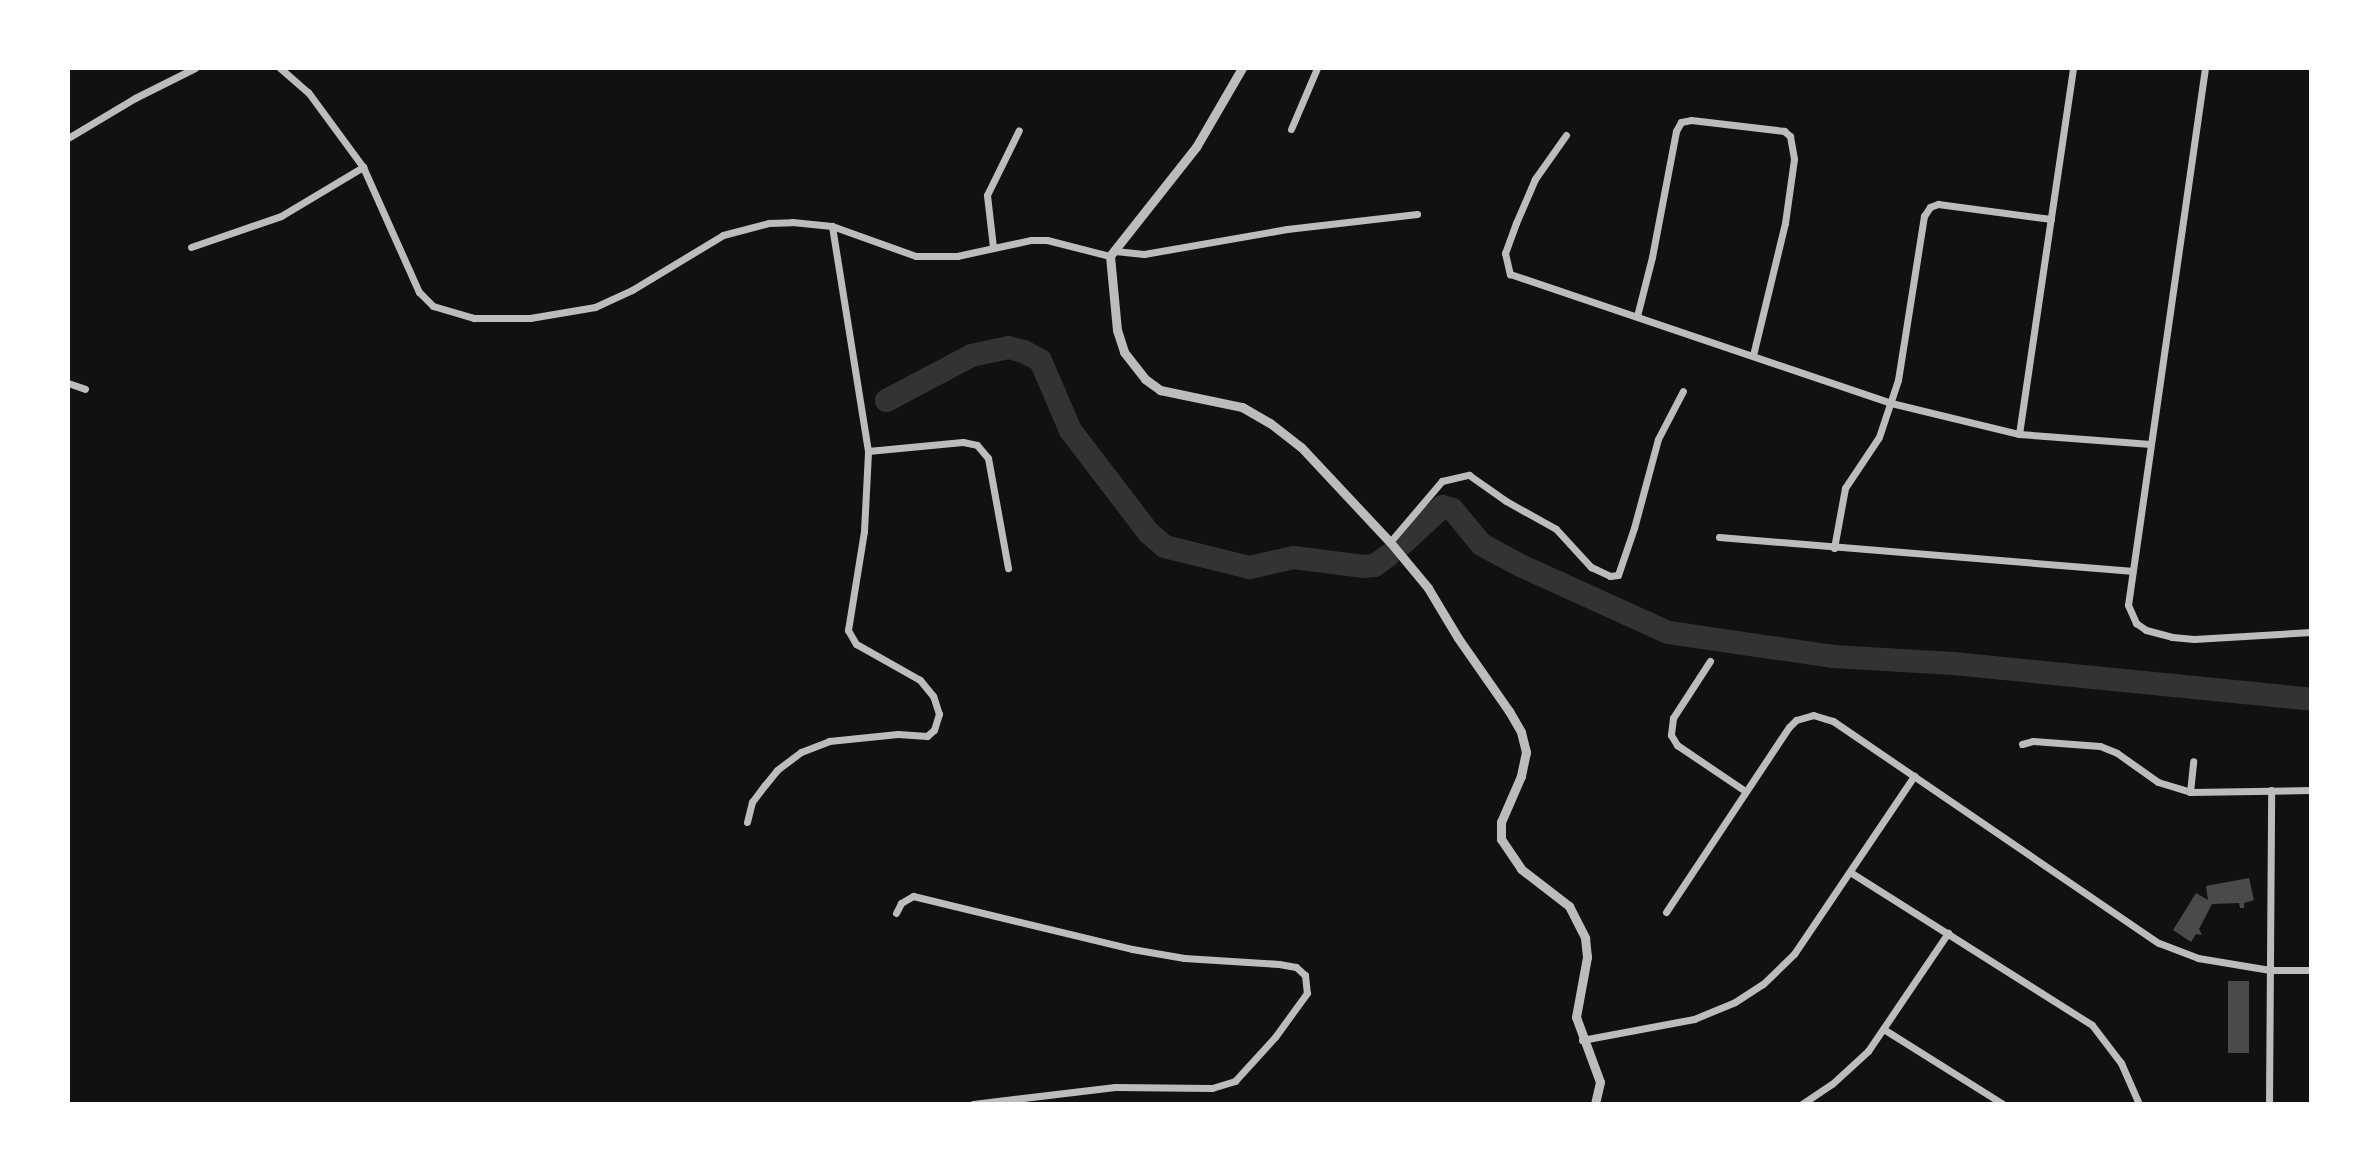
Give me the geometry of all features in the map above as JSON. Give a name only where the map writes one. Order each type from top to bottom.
[{"type":"street","points":[[68,138],[135,97],[195,68]]},
{"type":"street","points":[[280,68],[308,92],[363,167],[419,292],[433,306],[474,318],[530,318],[595,307],[632,290],[723,235],[792,222],[832,226],[916,256],[942,257],[1047,240],[1112,253],[1144,254],[1287,229],[1417,214]]},
{"type":"street","points":[[1242,68],[1196,147],[1112,253],[1117,330],[1124,352],[1145,379],[1160,390],[1242,407],[1257,414],[1301,447],[1390,542],[1428,588],[1509,711],[1525,742],[1526,762],[1501,822],[1501,839],[1512,860],[1521,869],[1569,906],[1586,938],[1587,957],[1576,1017],[1582,1040],[1600,1082],[1595,1104]]},
{"type":"street","points":[[1291,129],[1317,68]]},
{"type":"street","points":[[2019,434],[2073,68]]},
{"type":"street","points":[[2205,68],[2127,605],[2136,623],[2146,630],[2194,639],[2311,632]]},
{"type":"street","points":[[1637,316],[1652,257],[1676,131],[1681,122],[1783,131],[1790,136],[1794,159],[1785,223],[1753,355]]},
{"type":"street","points":[[993,247],[987,195],[1019,130]]},
{"type":"street","points":[[1566,135],[1551,154],[1527,197],[1505,253],[1506,267],[1510,274],[1753,355],[1845,390],[1891,403],[2019,434],[2151,444]]},
{"type":"street","points":[[191,247],[281,216],[363,167]]},
{"type":"street","points":[[1834,548],[1845,488],[1879,437],[1891,403],[1924,216],[1930,207],[1938,204],[2051,219]]},
{"type":"street","points":[[747,822],[752,802],[777,770],[815,744],[898,734],[927,736],[937,723],[937,705],[920,680],[856,644],[848,629],[864,531],[868,451],[832,226]]},
{"type":"street","points":[[68,383],[85,389]]},
{"type":"street","points":[[1390,542],[1442,481],[1469,475],[1506,501],[1556,529],[1591,567],[1616,576],[1620,572],[1634,528],[1658,439],[1683,391]]},
{"type":"street","points":[[868,451],[963,442],[977,445],[988,458],[1008,568]]},
{"type":"street","points":[[1719,537],[2131,571]]},
{"type":"street","points":[[1710,662],[1673,718],[1671,735],[1677,745],[1745,792]]},
{"type":"street","points":[[1666,912],[1789,727],[1796,720],[1813,715],[1833,721],[2159,943],[2191,957],[2270,970],[2311,970]]},
{"type":"street","points":[[2022,744],[2033,741],[2100,747],[2117,753],[2158,782],[2190,792],[2311,790]]},
{"type":"street","points":[[2190,792],[2193,761]]},
{"type":"street","points":[[1582,1040],[1694,1019],[1749,994],[1794,954],[1914,776]]},
{"type":"street","points":[[2269,1104],[2271,790]]},
{"type":"street","points":[[1850,872],[2092,1025],[2122,1063],[2139,1104]]},
{"type":"street","points":[[896,913],[901,903],[913,896],[1132,949],[1184,957],[1279,964],[1296,968],[1305,975],[1307,993],[1236,1082],[1212,1088],[1115,1087],[973,1104]]},
{"type":"street","points":[[1802,1104],[1853,1066],[1885,1030],[1948,933]]},
{"type":"street","points":[[1885,1030],[2003,1104]]},
{"type":"building","points":[[2249,878],[2254,900],[2244,903],[2244,908],[2240,908],[2239,903],[2212,904],[2199,929],[2202,935],[2196,934],[2191,942],[2173,930],[2196,893],[2208,900],[2206,886]]},
{"type":"building","points":[[2228,981],[2249,981],[2249,1053],[2228,1053]]},
{"type":"waterway","points":[[886,400],[971,355],[1008,347],[1023,351],[1040,360],[1070,430],[1148,532],[1164,546],[1249,567],[1293,557],[1363,566],[1374,565],[1388,555]]},
{"type":"waterway","points":[[1401,544],[1442,506],[1452,509],[1481,544],[1520,565],[1668,632],[1832,656],[1953,663],[2311,699]]}]
